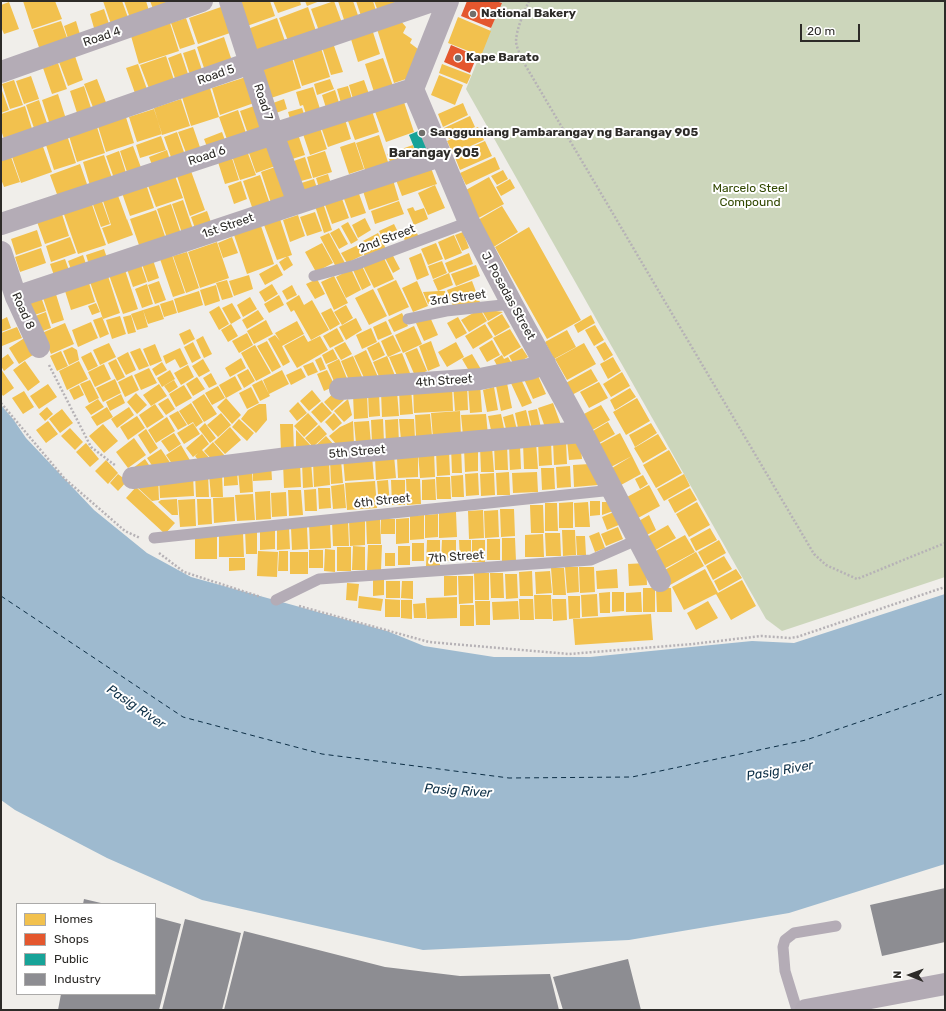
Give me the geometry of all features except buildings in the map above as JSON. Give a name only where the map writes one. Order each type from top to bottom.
[{"type":"main road","points":[[806,1010],[945,984]]},
{"type":"street","name":"Road 4","points":[[1,72],[202,1]]},
{"type":"street","name":"Road 7","points":[[230,1],[273,134],[298,203]]},
{"type":"street","name":"Road 5","points":[[1,150],[432,1]]},
{"type":"street","points":[[413,89],[448,1]]},
{"type":"street","name":"Road 6","points":[[1,224],[413,89]]},
{"type":"street","name":"J. Posadas Street","points":[[413,89],[468,222],[582,432],[660,581]]},
{"type":"street","name":"1st Street","points":[[16,297],[440,156]]},
{"type":"street","name":"Road 8","points":[[1,252],[16,297],[39,347]]},
{"type":"street","name":"4th Street","points":[[340,389],[480,379],[530,369],[545,363]]},
{"type":"street","name":"5th Street","points":[[133,478],[288,458],[582,432]]},
{"type":"lane","name":"2nd Street","points":[[314,276],[355,265],[468,222]]},
{"type":"lane","name":"3rd Street","points":[[408,319],[446,311],[512,304]]},
{"type":"lane","name":"6th Street","points":[[150,540],[613,490]]},
{"type":"lane","name":"7th Street","points":[[276,600],[320,579],[592,560],[639,539]]},
{"type":"lane","points":[[797,1010],[785,970],[783,947],[785,940],[794,934],[836,926]]},
{"type":"path","points":[[528,1],[516,42],[524,63],[814,554],[826,565],[858,579],[945,543]]},
{"type":"path","points":[[39,347],[91,447],[133,478]]},
{"type":"path","points":[[1,403],[66,479],[125,531],[139,538],[150,540]]},
{"type":"path","points":[[139,538],[150,540]]},
{"type":"path","points":[[156,551],[184,572],[259,596],[429,642],[569,654],[693,644],[761,636],[797,637],[945,587]]},
{"type":"green space","name":"Marcelo Steel Compound","points":[[502,1],[945,1],[945,577],[782,631],[766,619],[466,89]]},
{"type":"water","name":"Pasig River","points":[[1,405],[26,438],[94,510],[147,553],[191,577],[387,631],[424,646],[494,657],[590,657],[752,641],[794,643],[945,594],[945,864],[789,913],[629,940],[423,950],[202,900],[107,858],[15,810],[1,800]]},
{"type":"ferry route","points":[[1,596],[183,717],[322,754],[509,778],[632,777],[806,740],[945,693]]},
{"type":"place","name":"National Bakery","points":[[473,14]]},
{"type":"place","name":"Kape Barato","points":[[458,58]]},
{"type":"place","name":"Sangguniang Pambarangay ng Barangay 905","points":[[422,133]]},
{"type":"district","name":"Barangay 905","points":[[434,153]]}]
